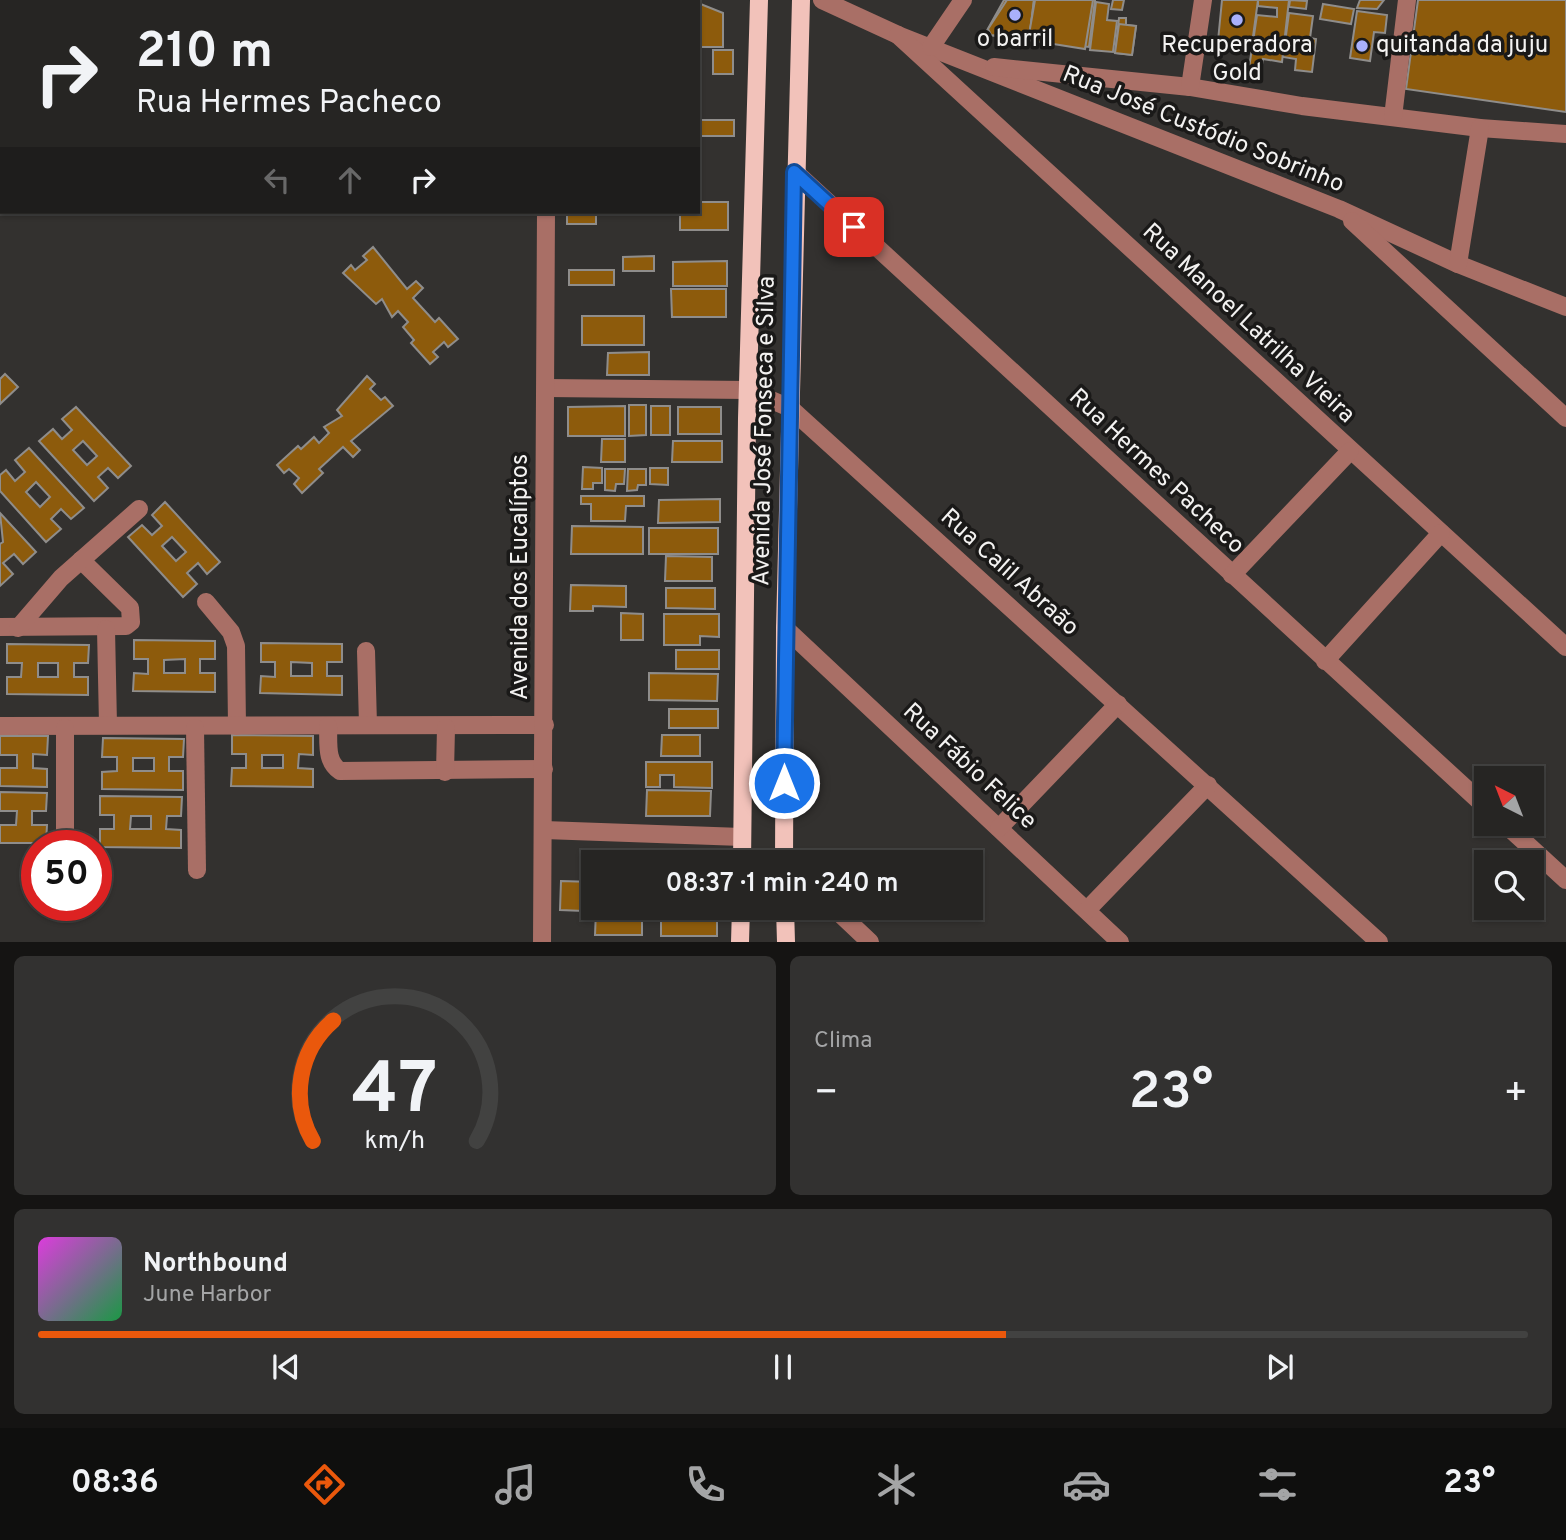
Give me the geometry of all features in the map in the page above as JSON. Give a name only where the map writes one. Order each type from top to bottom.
[{"type":"main road","name":"Avenida José Fonseca e Silva","points":[[742,850],[748,390],[759,0]]},
{"type":"main road","name":"Avenida José Fonseca e Silva","points":[[784,850],[785,628],[794,172],[801,0]]},
{"type":"main road","points":[[740,942],[741,920]]},
{"type":"main road","points":[[785,920],[786,942]]},
{"type":"street","name":"Rua José Custódio Sobrinho","points":[[822,0],[973,65],[1339,209],[1458,264],[1566,307]]},
{"type":"street","points":[[931,47],[963,0]]},
{"type":"street","points":[[1190,87],[1203,0]]},
{"type":"street","points":[[1393,117],[1407,0]]},
{"type":"street","name":"Rua Manoel Latrilha Vieira","points":[[898,34],[1350,452],[1566,647]]},
{"type":"street","points":[[973,65],[1190,87],[1480,128],[1566,134]]},
{"type":"street","points":[[1458,264],[1480,128]]},
{"type":"street","name":"Rua Hermes Pacheco","points":[[794,172],[1474,796]]},
{"type":"street","points":[[1339,209],[1563,410]]},
{"type":"street","name":"Avenida dos Eucalíptos","points":[[542,942],[547,214]]},
{"type":"street","name":"Rua Calil Abraão","points":[[546,388],[748,390],[790,408],[1379,942]]},
{"type":"street","points":[[1232,575],[1350,452]]},
{"type":"street","points":[[19,628],[38,602],[139,509]]},
{"type":"street","points":[[1325,661],[1441,533]]},
{"type":"street","points":[[0,628],[106,629],[126,626],[131,622],[130,608],[81,560]]},
{"type":"street","points":[[206,602],[232,632],[236,646],[236,726]]},
{"type":"street","name":"Rua Fábio Felice","points":[[785,628],[1120,942]]},
{"type":"street","points":[[106,629],[108,726]]},
{"type":"street","points":[[366,651],[368,725]]},
{"type":"street","points":[[999,828],[1118,704]]},
{"type":"street","points":[[0,726],[195,728],[368,725],[446,728],[545,725]]},
{"type":"street","points":[[328,726],[329,758],[332,766],[340,771],[544,769]]},
{"type":"street","points":[[65,728],[65,830]]},
{"type":"street","points":[[195,728],[197,870]]},
{"type":"street","points":[[445,772],[446,728]]},
{"type":"street","points":[[1087,910],[1208,785]]},
{"type":"street","points":[[544,830],[742,837]]},
{"type":"street","points":[[1518,836],[1566,880]]},
{"type":"street","points":[[847,920],[870,942]]},
{"type":"building","name":"o barril","points":[[1004,0],[1032,0],[1024,41],[985,34]]},
{"type":"building","name":"o barril","points":[[1007,0],[1034,0],[1029,40],[991,35],[988,29]]},
{"type":"building","points":[[1034,0],[1095,0],[1089,47],[1029,40]]},
{"type":"building","points":[[1035,0],[1093,0],[1085,49],[1028,40]]},
{"type":"building","points":[[1113,0],[1124,0],[1122,10],[1111,9]]},
{"type":"building","name":"Recuperadora Gold","points":[[1222,0],[1258,0],[1252,44],[1218,41]]},
{"type":"building","points":[[1258,0],[1289,0],[1282,62],[1263,59],[1261,70],[1249,68],[1257,15],[1277,17],[1277,8],[1258,6]]},
{"type":"building","points":[[1290,0],[1307,1],[1306,9],[1289,7]]},
{"type":"building","points":[[1360,0],[1384,0],[1377,9],[1357,8]]},
{"type":"building","points":[[1418,0],[1566,0],[1566,112],[1406,89]]},
{"type":"building","points":[[1096,2],[1109,4],[1107,20],[1117,21],[1113,52],[1090,50]]},
{"type":"building","points":[[700,4],[723,13],[723,47],[700,47]]},
{"type":"building","points":[[1323,4],[1354,9],[1351,24],[1320,19]]},
{"type":"building","name":"quitanda da juju","points":[[1357,11],[1387,15],[1385,33],[1374,32],[1370,61],[1350,58]]},
{"type":"building","points":[[1289,13],[1313,16],[1310,38],[1316,39],[1312,72],[1295,70],[1296,59],[1283,57]]},
{"type":"building","points":[[1119,18],[1126,18],[1126,25],[1136,26],[1132,55],[1115,53]]},
{"type":"building","points":[[1119,24],[1136,26],[1132,55],[1115,53]]},
{"type":"building","points":[[713,50],[733,50],[733,74],[713,74]]},
{"type":"building","points":[[700,120],[734,120],[734,136],[700,136]]},
{"type":"building","points":[[700,202],[728,202],[728,230],[680,230],[680,214],[700,214]]},
{"type":"building","points":[[567,214],[596,214],[596,224],[567,224]]},
{"type":"building","points":[[373,247],[407,289],[416,281],[423,288],[413,298],[435,322],[439,318],[458,339],[448,347],[444,342],[433,352],[438,357],[430,364],[411,343],[414,340],[403,327],[408,322],[398,311],[392,317],[382,299],[376,304],[343,273],[351,265],[355,270],[367,260],[363,256]]},
{"type":"building","points":[[654,256],[654,271],[623,271],[623,257]]},
{"type":"building","points":[[727,261],[727,286],[673,286],[673,262]]},
{"type":"building","points":[[569,270],[614,270],[614,285],[569,285]]},
{"type":"building","points":[[671,289],[726,289],[726,317],[672,317]]},
{"type":"building","points":[[582,316],[644,316],[644,345],[582,345]]},
{"type":"building","points":[[649,352],[649,375],[607,375],[608,353]]},
{"type":"building","points":[[5,374],[18,387],[0,404],[0,379]]},
{"type":"building","points":[[367,376],[375,384],[370,389],[381,400],[385,397],[393,406],[351,441],[360,450],[353,457],[343,447],[319,469],[323,473],[302,493],[294,484],[299,478],[289,469],[284,473],[277,465],[298,446],[301,449],[314,437],[319,443],[329,433],[324,427],[342,416],[337,410]]},
{"type":"building","points":[[629,405],[646,405],[646,435],[629,436]]},
{"type":"building","points":[[625,406],[625,436],[568,436],[568,407]]},
{"type":"building","points":[[651,406],[670,406],[670,435],[651,435]]},
{"type":"building","points":[[76,407],[131,466],[118,478],[108,468],[98,477],[108,488],[94,501],[39,441],[53,429],[62,439],[72,430],[62,419]],"holes":[[[83,441],[97,456],[87,465],[73,450]]]},
{"type":"building","points":[[678,407],[721,407],[721,434],[678,434]]},
{"type":"building","points":[[602,439],[625,439],[625,462],[601,462]]},
{"type":"building","points":[[673,441],[722,441],[722,462],[672,462]]},
{"type":"building","points":[[29,448],[84,508],[71,519],[61,509],[51,519],[61,529],[46,542],[0,491],[0,475],[6,470],[15,481],[25,472],[15,460]],"holes":[[[36,482],[50,497],[40,507],[26,492]]]},
{"type":"building","points":[[583,467],[602,468],[602,483],[593,483],[593,489],[582,489]]},
{"type":"building","points":[[650,468],[668,468],[668,485],[650,484]]},
{"type":"building","points":[[605,469],[625,469],[624,484],[616,484],[615,491],[605,490]]},
{"type":"building","points":[[628,469],[646,469],[646,485],[638,485],[637,490],[627,491]]},
{"type":"building","points":[[581,496],[644,496],[644,506],[626,506],[625,521],[591,521],[591,504],[581,504]]},
{"type":"building","points":[[720,499],[720,522],[658,523],[659,500]]},
{"type":"building","points":[[165,502],[220,562],[207,574],[198,563],[187,573],[197,584],[183,597],[128,537],[142,525],[152,535],[162,526],[152,515]],"holes":[[[172,537],[186,552],[176,561],[162,546]]]},
{"type":"building","points":[[0,513],[36,552],[23,564],[14,554],[3,563],[13,574],[0,586],[0,544],[3,542]]},
{"type":"building","points":[[572,526],[643,527],[643,554],[571,554]]},
{"type":"building","points":[[649,528],[718,528],[718,554],[649,554]]},
{"type":"building","points":[[666,556],[712,557],[712,581],[665,581]]},
{"type":"building","points":[[571,585],[626,586],[626,607],[593,606],[593,611],[570,611]]},
{"type":"building","points":[[666,588],[715,588],[715,609],[666,608]]},
{"type":"building","points":[[621,613],[643,614],[643,640],[621,640]]},
{"type":"building","points":[[664,614],[719,614],[719,637],[700,636],[700,645],[664,645]]},
{"type":"building","points":[[134,640],[215,641],[215,659],[200,659],[200,673],[215,673],[215,692],[133,691],[134,673],[148,674],[148,659],[134,659]],"holes":[[[185,659],[185,673],[164,673],[164,660]]]},
{"type":"building","points":[[261,643],[342,644],[342,662],[327,662],[327,676],[342,676],[342,695],[260,693],[261,676],[275,677],[275,662],[261,662]],"holes":[[[291,662],[312,663],[312,676],[291,676]]]},
{"type":"building","points":[[7,644],[89,645],[88,663],[74,663],[74,677],[88,677],[88,695],[7,694],[7,677],[21,677],[22,663],[7,663]],"holes":[[[38,663],[58,663],[58,677],[38,677]]]},
{"type":"building","points":[[676,650],[719,650],[719,669],[676,669]]},
{"type":"building","points":[[649,673],[718,674],[717,701],[649,700]]},
{"type":"building","points":[[669,709],[718,709],[718,728],[669,728]]},
{"type":"building","points":[[232,735],[313,736],[313,755],[299,754],[298,768],[313,769],[313,787],[231,786],[232,768],[246,768],[246,754],[232,754]],"holes":[[[262,755],[283,755],[283,768],[262,768]]]},
{"type":"building","points":[[662,735],[700,735],[700,756],[661,756]]},
{"type":"building","points":[[0,736],[48,736],[47,755],[33,754],[33,768],[47,769],[47,787],[0,786],[0,768],[17,768],[17,755],[0,755]]},
{"type":"building","points":[[103,738],[184,739],[183,757],[169,757],[169,771],[183,771],[183,790],[102,789],[102,772],[117,771],[117,757],[102,757]],"holes":[[[133,758],[154,758],[154,771],[133,771]]]},
{"type":"building","points":[[646,762],[712,762],[712,788],[674,787],[674,775],[660,775],[660,787],[646,787]]},
{"type":"building","points":[[647,790],[711,791],[710,816],[646,816]]},
{"type":"building","points":[[0,792],[47,793],[46,811],[32,811],[32,825],[47,825],[47,830],[21,830],[21,843],[0,843],[0,825],[16,825],[17,811],[0,811]]},
{"type":"building","points":[[100,796],[182,797],[181,816],[167,816],[166,829],[181,830],[181,848],[112,847],[112,830],[100,829],[114,829],[114,815],[100,815]],"holes":[[[131,816],[151,816],[151,829],[130,829]]]},
{"type":"building","points":[[561,881],[581,882],[581,911],[560,910]]},
{"type":"building","points":[[596,920],[642,920],[642,935],[595,935]]},
{"type":"building","points":[[661,920],[717,920],[717,936],[661,936]]},
{"type":"place","name":"o barril","points":[[1015,15]]},
{"type":"place","name":"Recuperadora Gold","points":[[1237,20]]},
{"type":"place","name":"quitanda da juju","points":[[1362,46]]},
{"type":"route","points":[[784,783],[794,172],[854,227]]}]
